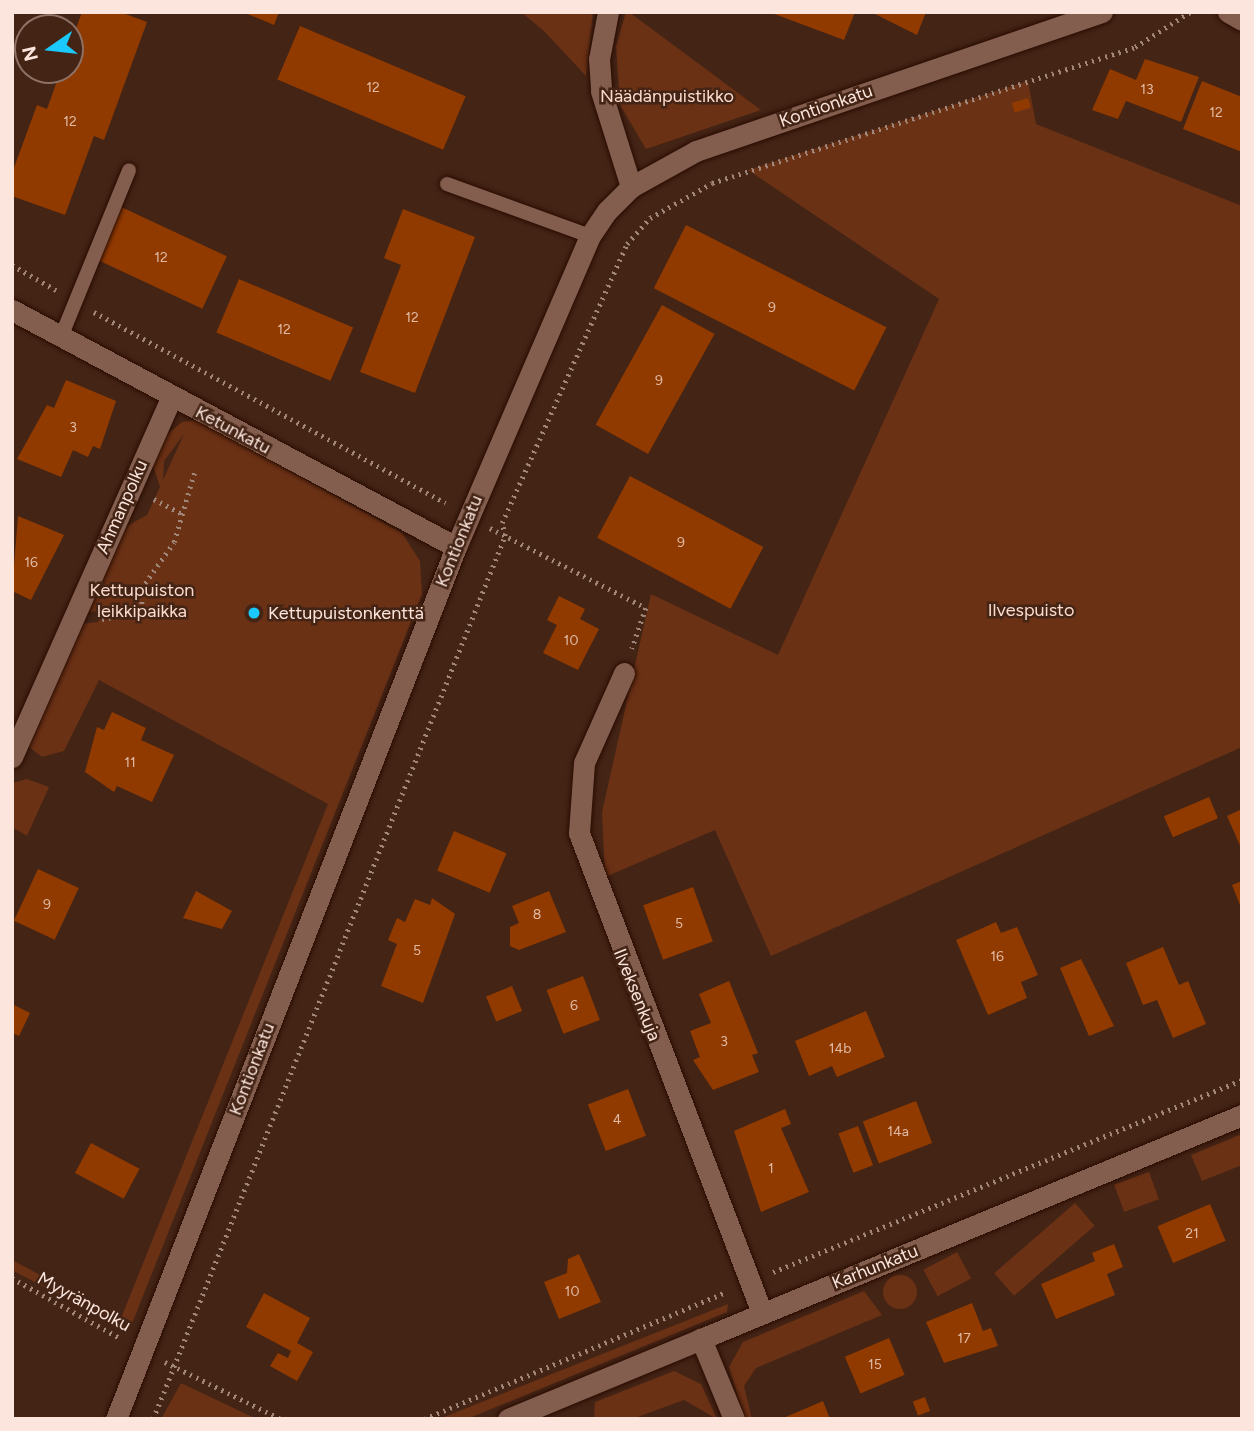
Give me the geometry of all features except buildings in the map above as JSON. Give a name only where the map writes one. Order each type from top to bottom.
[{"type":"street","points":[[608,12],[599,59],[601,92],[631,187]]},
{"type":"street","name":"Kontionkatu","points":[[116,1419],[456,547],[590,236],[631,187],[696,151],[1102,12]]},
{"type":"street","points":[[1228,12],[1242,20]]},
{"type":"street","name":"Ketunkatu","points":[[12,310],[171,398],[456,547]]},
{"type":"street","name":"Ahmanpolku","points":[[12,757],[171,398]]},
{"type":"street","name":"Ilveksenkuja","points":[[624,673],[584,763],[579,833],[762,1313]]},
{"type":"street","name":"Karhunkatu","points":[[508,1419],[1242,1115]]},
{"type":"street","points":[[701,1339],[734,1419]]},
{"type":"lane","points":[[61,337],[129,170]]},
{"type":"lane","points":[[447,184],[590,236]]},
{"type":"path","points":[[153,1419],[505,536],[502,523],[612,273],[650,218],[712,183],[1135,47],[1190,12]]},
{"type":"path","points":[[12,265],[505,536],[646,608],[624,673]]},
{"type":"path","points":[[74,616],[105,619],[142,611],[141,589],[162,564],[184,515],[195,470]]},
{"type":"path","points":[[132,487],[184,515]]},
{"type":"path","points":[[424,1419],[1242,1080]]},
{"type":"path","name":"Myyränpolku","points":[[12,1278],[142,1350]]},
{"type":"path","points":[[173,1367],[281,1419]]},
{"type":"green space","points":[[521,12],[593,12],[586,76],[544,31]]},
{"type":"green space","name":"Näädänpuistikko","points":[[626,12],[761,110],[646,149],[620,105],[616,46]]},
{"type":"green space","name":"Ilvespuisto","points":[[1028,81],[1036,124],[1242,206],[1242,747],[771,956],[715,830],[605,877],[602,812],[651,594],[778,655],[939,299],[748,170]]},
{"type":"green space","name":"Kettupuiston leikkipaikka","points":[[197,420],[402,533],[420,561],[422,594],[131,1326],[122,1329],[12,1270],[12,1260],[121,1318],[328,804],[99,680],[64,751],[42,757],[29,747],[81,624],[98,622],[103,611],[81,612],[125,527],[147,515],[160,487],[153,465],[164,437],[182,422]],"holes":[[[184,434],[163,480],[164,461]]]},
{"type":"green space","points":[[27,779],[49,787],[27,836],[12,827],[12,783]]},
{"type":"green space","points":[[1242,1134],[1242,1165],[1202,1181],[1191,1155]]},
{"type":"green space","points":[[1149,1172],[1159,1199],[1124,1212],[1114,1185]]},
{"type":"green space","points":[[1075,1203],[1095,1226],[1014,1296],[994,1273]]},
{"type":"green space","points":[[957,1252],[971,1278],[938,1296],[923,1270]]},
{"type":"green space","points":[[900,1275],[912,1280],[917,1292],[912,1304],[900,1309],[888,1304],[883,1292],[888,1280]]},
{"type":"green space","points":[[864,1291],[882,1315],[756,1368],[744,1386],[752,1419],[745,1419],[729,1367],[743,1342]]},
{"type":"green space","points":[[728,1304],[727,1312],[467,1419],[439,1419]]},
{"type":"green space","points":[[674,1371],[701,1384],[717,1419],[684,1400],[632,1419],[594,1419],[595,1402]]},
{"type":"green space","points":[[181,1383],[246,1414],[257,1419],[161,1419]]},
{"type":"place","name":"Kettupuistonkenttä","points":[[254,613]]}]
